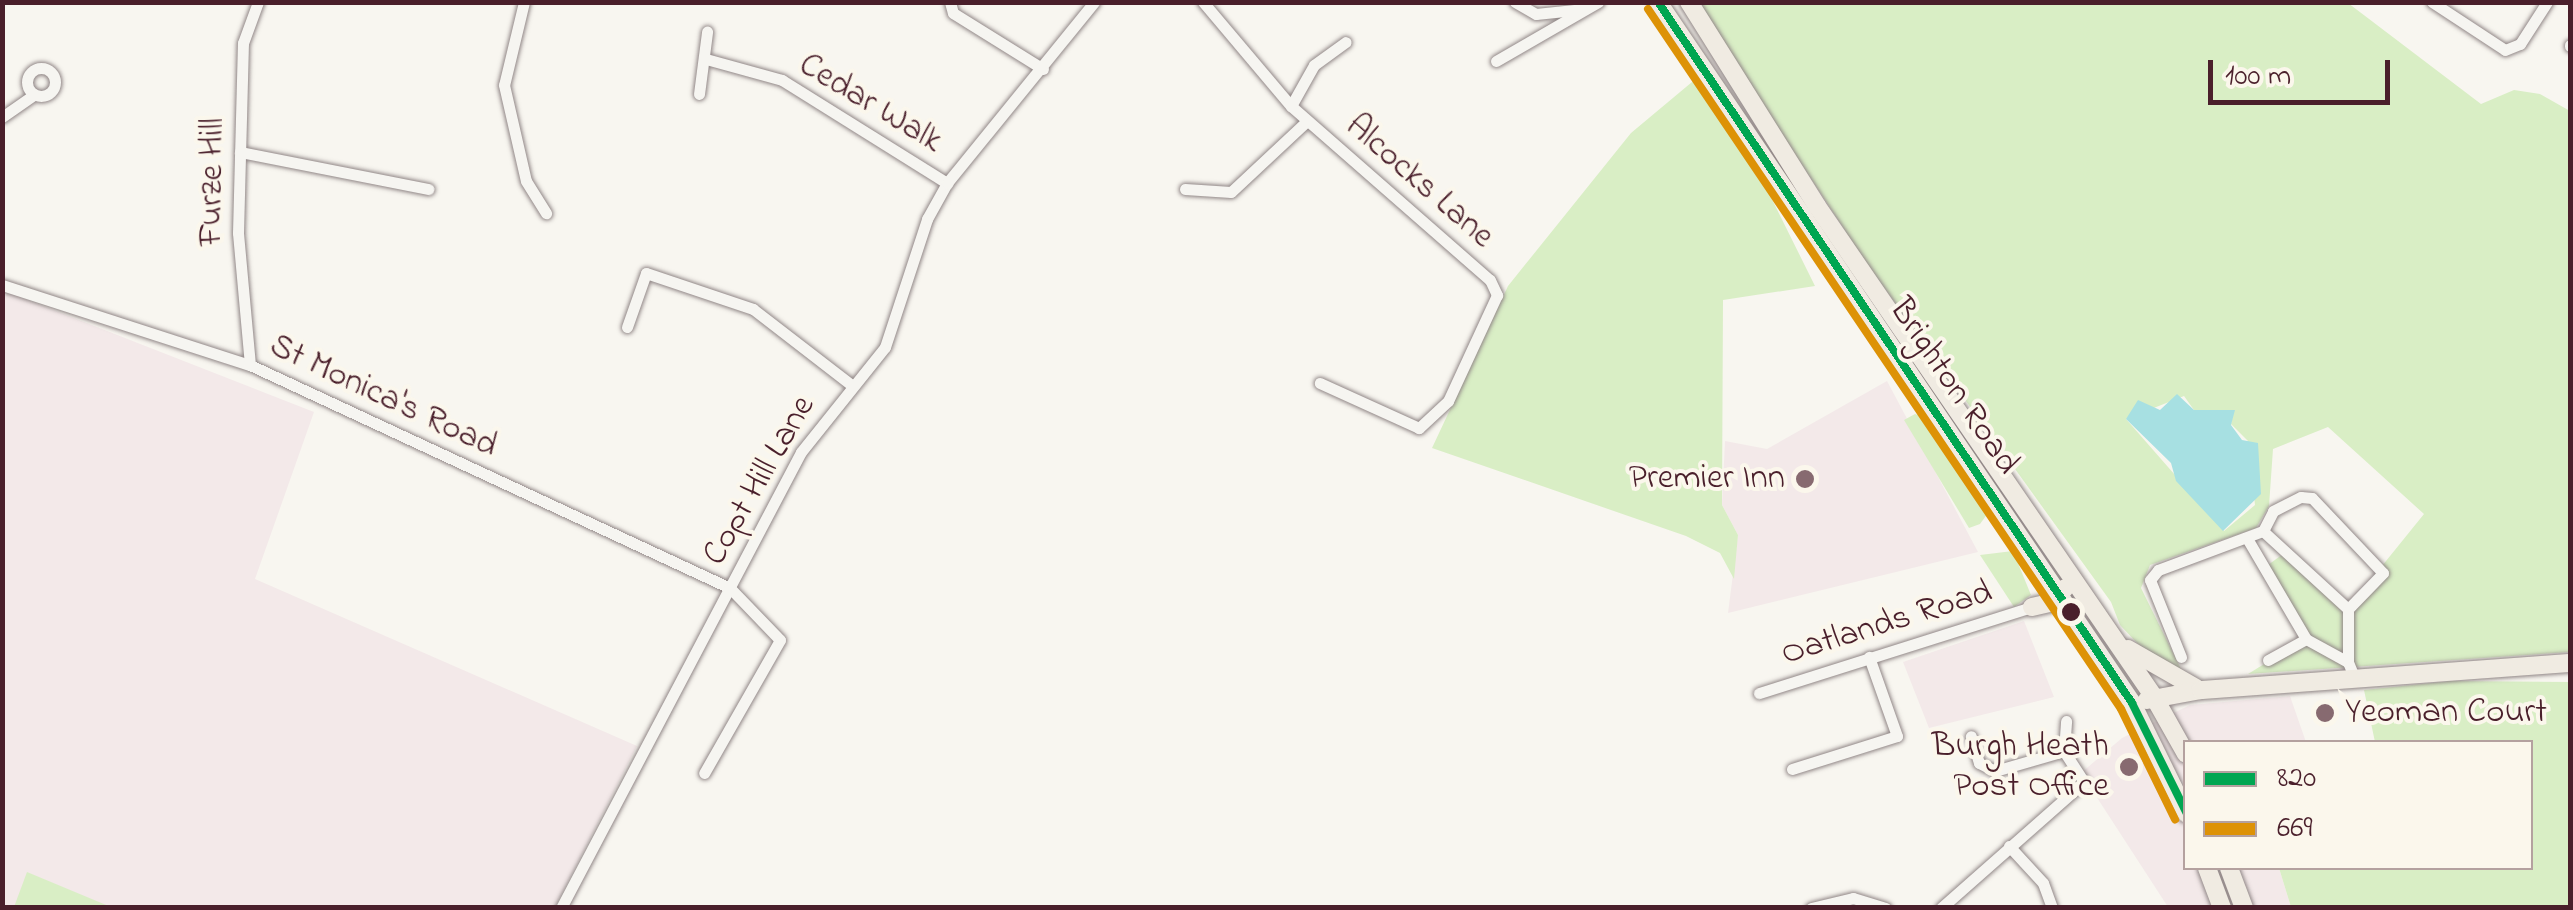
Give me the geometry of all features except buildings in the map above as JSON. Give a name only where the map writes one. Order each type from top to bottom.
[{"type":"highway","name":"Brighton Road","points":[[1658,2],[2137,711],[2183,808]]},
{"type":"highway","name":"Brighton Road","points":[[1690,2],[1817,206],[2114,637],[2183,748]]},
{"type":"highway","points":[[2032,607],[2041,596],[2035,564]]},
{"type":"highway","points":[[2032,607],[2058,596],[2068,573]]},
{"type":"highway","points":[[2114,637],[2161,672],[2201,690]]},
{"type":"highway","points":[[2137,711],[2154,697],[2351,670],[2570,664]]},
{"type":"highway","points":[[2174,730],[2178,707],[2201,690]]},
{"type":"highway","points":[[2208,870],[2222,908]]},
{"type":"highway","points":[[2230,870],[2244,908]]},
{"type":"street","name":"Furze Hill","points":[[250,365],[238,233],[243,43],[258,2]]},
{"type":"street","points":[[524,2],[504,85],[526,181],[546,213]]},
{"type":"street","points":[[950,2],[953,13],[1043,69]]},
{"type":"street","name":"Copt Hill Lane","points":[[561,908],[800,452],[850,384],[885,347],[927,219],[947,183],[1094,2]]},
{"type":"street","name":"Alcocks Lane","points":[[1203,2],[1307,121],[1490,280],[1498,295],[1448,401],[1419,428],[1320,383]]},
{"type":"street","points":[[1515,2],[1536,14],[1593,6]]},
{"type":"street","points":[[2432,2],[2505,50],[2520,44],[2547,2]]},
{"type":"street","points":[[1496,61],[1593,6]]},
{"type":"street","points":[[700,94],[707,32]]},
{"type":"street","points":[[1292,106],[1314,65],[1346,42]]},
{"type":"street","name":"Cedar Walk","points":[[706,60],[782,80],[947,183]]},
{"type":"street","points":[[2,117],[34,95]]},
{"type":"street","points":[[1185,189],[1231,192],[1307,121]]},
{"type":"street","points":[[240,152],[428,188]]},
{"type":"street","points":[[627,327],[646,272],[753,309],[850,384]]},
{"type":"street","name":"St Monica's Road","points":[[2,284],[250,365],[730,588]]},
{"type":"street","points":[[2181,658],[2150,580],[2158,570],[2248,540],[2264,532],[2273,511],[2312,498],[2383,573],[2348,609],[2351,670]]},
{"type":"street","points":[[2264,532],[2282,554],[2348,609]]},
{"type":"street","points":[[2248,540],[2268,565],[2306,639],[2351,670]]},
{"type":"street","points":[[2268,565],[2282,554]]},
{"type":"street","points":[[704,773],[780,640],[730,588]]},
{"type":"street","name":"Oatlands Road","points":[[1758,693],[2032,607]]},
{"type":"street","points":[[2268,660],[2306,639]]},
{"type":"street","points":[[1792,769],[1898,736],[1868,657]]},
{"type":"street","points":[[1941,908],[2084,782],[2064,752],[2066,721]]},
{"type":"street","points":[[1971,736],[1980,763],[1994,771],[2064,752]]},
{"type":"street","points":[[2009,846],[2043,883],[2052,908]]},
{"type":"street","points":[[1810,908],[1852,898],[1886,908]]},
{"type":"shaded area","points":[[10,293],[314,412],[255,579],[637,746],[555,907],[3,908],[2,297]]},
{"type":"shaded area","points":[[1887,381],[1978,552],[1728,613],[1738,535],[1722,505],[1725,441],[1767,449]]},
{"type":"shaded area","points":[[2024,621],[2054,697],[1929,728],[1903,662]]},
{"type":"shaded area","points":[[2290,696],[2305,740],[2183,740],[2183,870],[2280,870],[2291,907],[2168,907],[2081,773],[2122,738],[2190,705]]},
{"type":"green space","points":[[1696,3],[2348,3],[2481,104],[2514,90],[2540,94],[2570,111],[2570,652],[2248,674],[2306,638],[2268,565],[2283,554],[2348,608],[2424,514],[2328,427],[2273,449],[2269,506],[2256,528],[2150,565],[2141,588],[2184,675],[2155,662],[2120,625],[2111,602],[1867,264]],"holes":[[[2184,396],[2194,410],[2234,410],[2231,424],[2248,441],[2255,505],[2224,531],[2126,419]]]},
{"type":"green space","points":[[1698,77],[1747,149],[1815,286],[1723,300],[1722,505],[1738,535],[1734,579],[1720,553],[1686,536],[1432,448],[1508,286],[1631,133]]},
{"type":"green space","points":[[1915,414],[1927,418],[1991,509],[1980,524],[1969,528],[1904,420]]},
{"type":"green space","points":[[2013,551],[2031,595],[2014,607],[1980,555]]},
{"type":"green space","points":[[2450,681],[2570,682],[2570,907],[2291,907],[2280,870],[2533,870],[2533,740],[2375,740],[2364,690]]},
{"type":"green space","points":[[27,872],[111,907],[14,907]]},
{"type":"water","points":[[2177,394],[2194,410],[2235,410],[2231,425],[2242,440],[2258,443],[2261,494],[2223,531],[2176,481],[2171,463],[2126,419],[2138,400],[2160,410]]},
{"type":"transit line","name":"820","points":[[1658,2],[2132,703],[2183,806]]},
{"type":"transit line","name":"669","points":[[1648,9],[2121,709],[2175,819]]},
{"type":"place","name":"Premier Inn","points":[[1805,479]]},
{"type":"place","name":"Yeoman Court","points":[[2325,713]]},
{"type":"place","name":"Burgh Heath Post Office","points":[[2129,767]]}]
